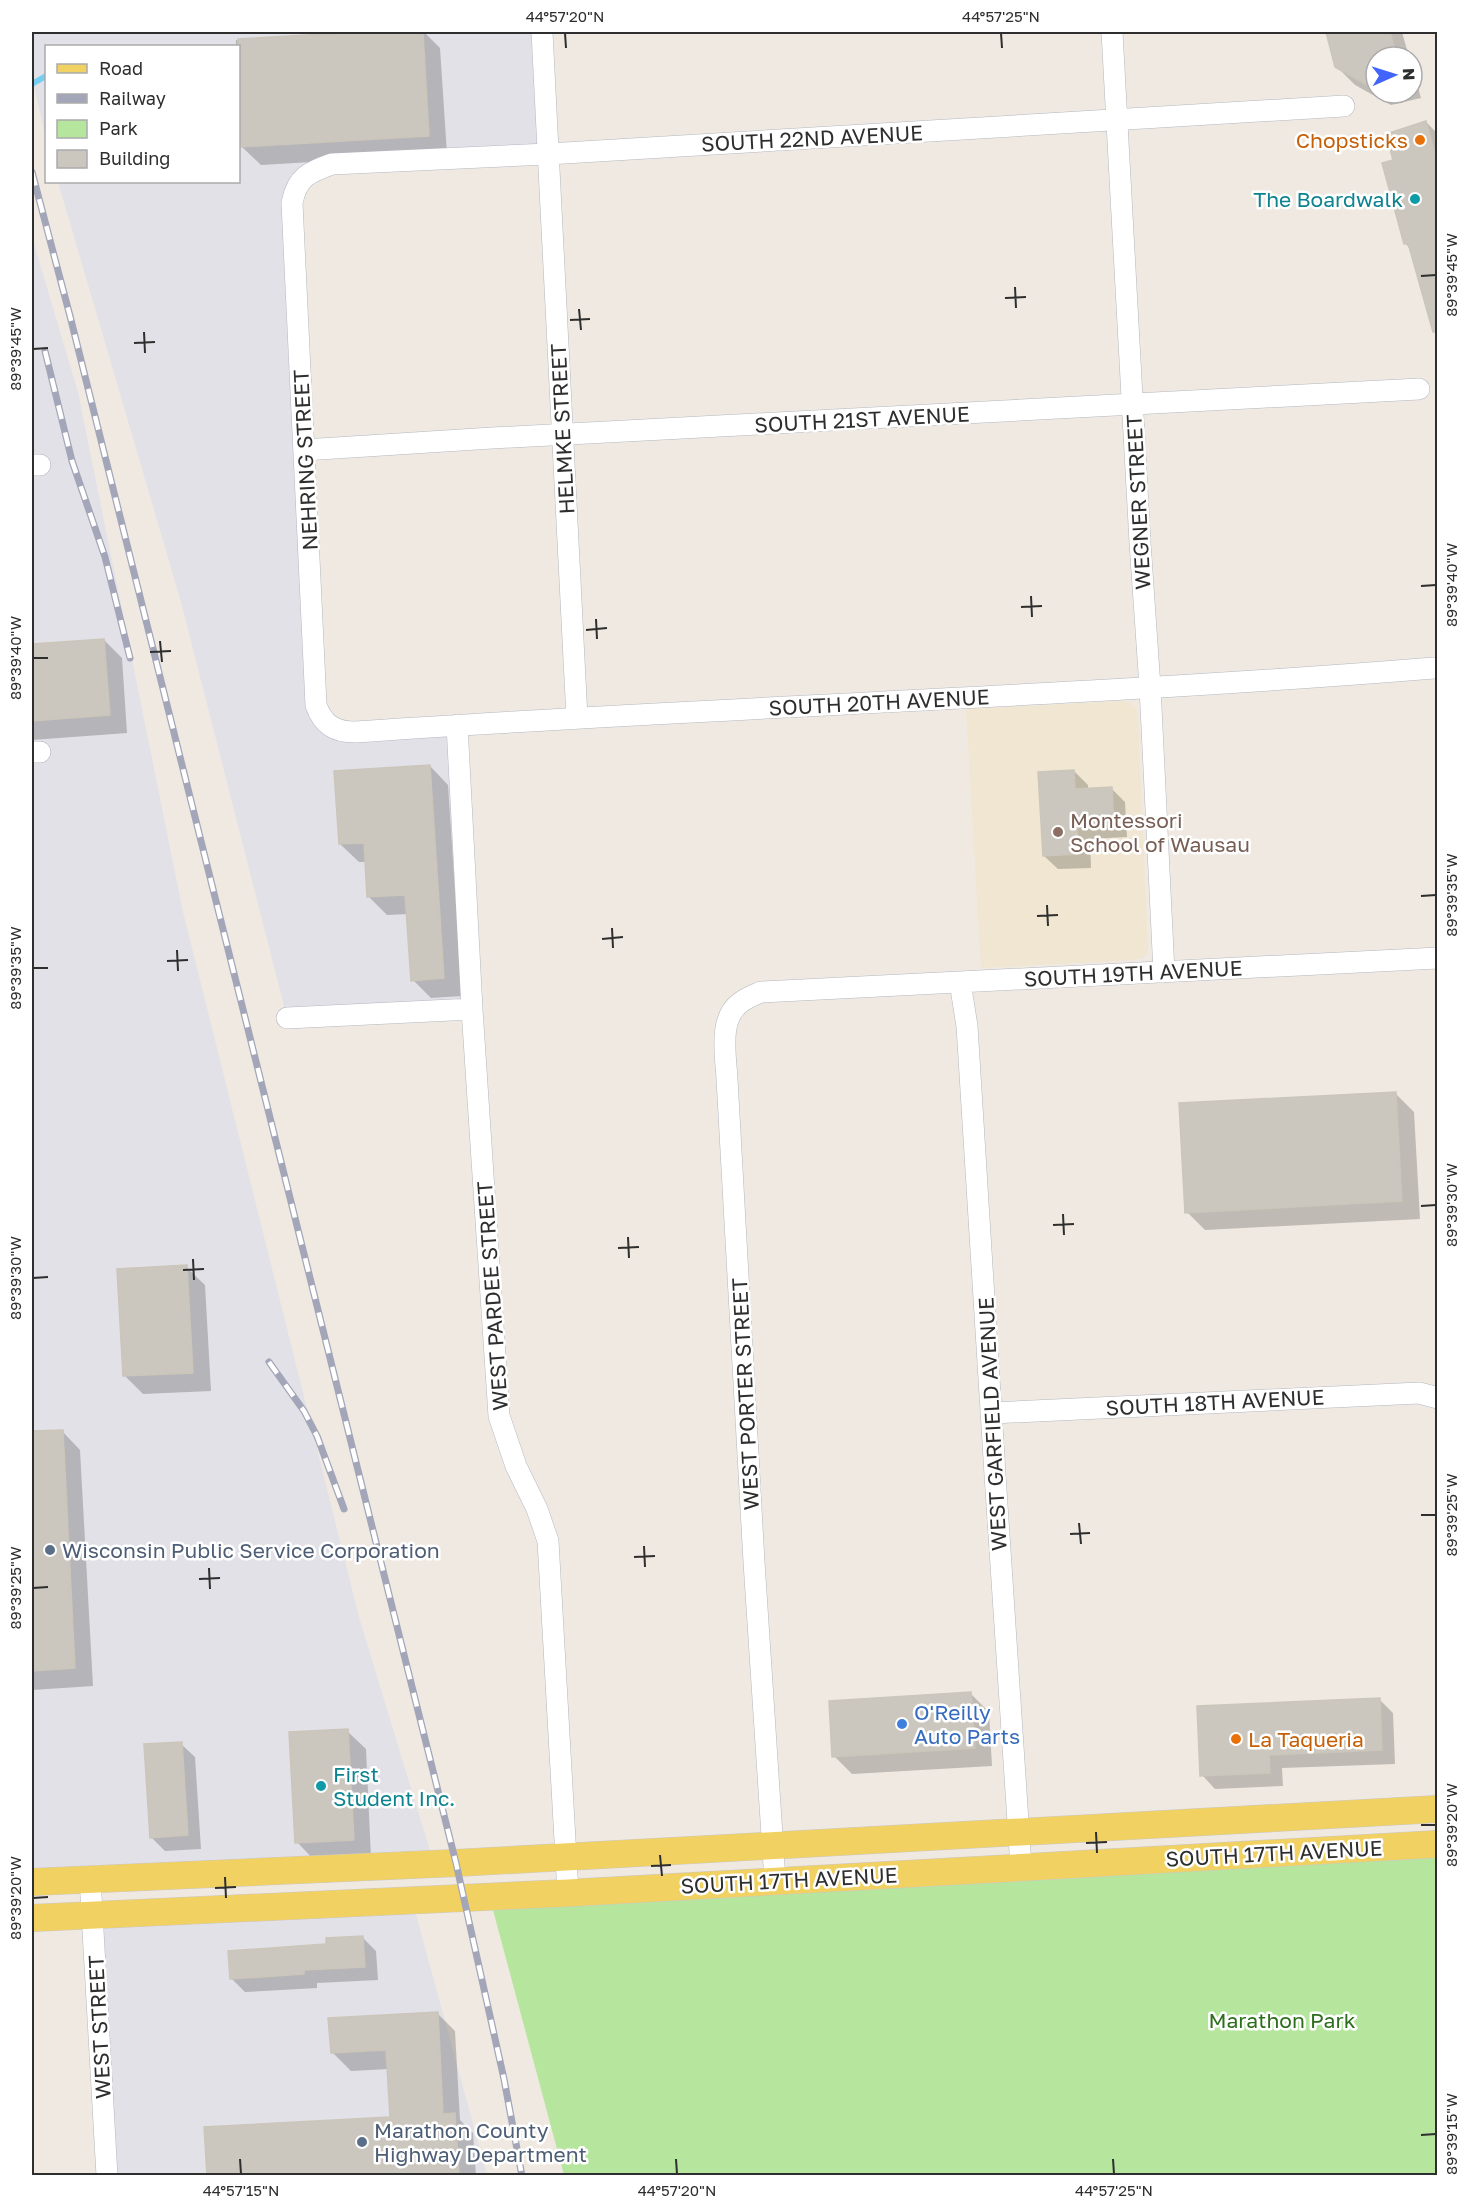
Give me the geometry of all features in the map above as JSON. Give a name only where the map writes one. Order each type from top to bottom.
[{"type":"main road","name":"SOUTH 17TH AVENUE","points":[[32,1882],[1437,1809]]},
{"type":"main road","name":"SOUTH 17TH AVENUE","points":[[32,1918],[568,1893],[1437,1844]]},
{"type":"street","name":"HELMKE STREET","points":[[542,32],[577,718]]},
{"type":"street","name":"WEGNER STREET","points":[[1112,32],[1164,972]]},
{"type":"street","name":"SOUTH 22ND AVENUE","points":[[294,194],[298,184],[309,172],[332,165],[1344,106]]},
{"type":"street","name":"NEHRING STREET","points":[[294,194],[292,214],[316,705],[326,724]]},
{"type":"street","name":"SOUTH 21ST AVENUE","points":[[304,450],[1419,389]]},
{"type":"street","name":"SOUTH 20TH AVENUE","points":[[326,724],[343,732],[355,732],[1150,687],[1434,668]]},
{"type":"street","name":"WEST PARDEE STREET","points":[[457,725],[472,1009],[499,1416],[516,1466],[537,1509],[548,1541],[568,1893]]},
{"type":"street","name":"SOUTH 19TH AVENUE","points":[[828,989],[1437,958]]},
{"type":"street","name":"WEST GARFIELD AVENUE","points":[[960,982],[967,1026],[993,1413],[997,1527],[1021,1867]]},
{"type":"street","name":"WEST PORTER STREET","points":[[775,1881],[754,1562],[727,1079],[726,1025],[734,1008],[740,1002],[760,992],[828,989]]},
{"type":"street","points":[[287,1018],[472,1009]]},
{"type":"street","name":"SOUTH 18TH AVENUE","points":[[993,1413],[1419,1393],[1437,1398]]},
{"type":"street","name":"WEST STREET","points":[[90,1878],[107,2175]]},
{"type":"shaded area","points":[[32,32],[542,32],[548,154],[332,164],[298,184],[326,724],[457,725],[472,1009],[287,1018],[181,602],[58,183],[240,183],[240,45],[45,45],[45,136],[32,77]]},
{"type":"shaded area","points":[[32,237],[78,392],[183,912],[359,1617],[434,1864],[32,1882]]},
{"type":"shaded area","name":"Montessori School of Wausau","points":[[1122,701],[1133,705],[1137,710],[1138,718],[1148,951],[1143,958],[1132,960],[981,968],[966,709]]},
{"type":"shaded area","points":[[412,1900],[487,2175],[107,2175],[92,1914]]},
{"type":"green space","name":"Marathon Park","points":[[1437,1856],[1437,2175],[564,2175],[493,1910]]},
{"type":"building","points":[[359,32],[423,32],[429,136],[241,147],[240,45],[238,39]]},
{"type":"building","points":[[1326,32],[1390,32],[1394,45],[1364,45],[1364,83],[1335,67]]},
{"type":"building","name":"The Boardwalk","points":[[1426,121],[1437,161],[1437,332],[1433,332],[1408,243],[1404,244],[1382,163],[1393,160],[1386,134]]},
{"type":"building","points":[[104,639],[110,715],[32,721],[32,644]]},
{"type":"building","points":[[430,765],[444,978],[411,981],[405,895],[367,897],[364,843],[339,844],[334,771]]},
{"type":"building","points":[[1074,770],[1075,789],[1112,787],[1114,824],[1077,826],[1078,854],[1043,856],[1038,772]]},
{"type":"building","points":[[1396,1092],[1402,1201],[1185,1213],[1179,1103]]},
{"type":"building","points":[[187,1265],[193,1373],[123,1376],[117,1269]]},
{"type":"building","name":"Wisconsin Public Service Corporation","points":[[63,1430],[75,1668],[32,1671],[32,1431]]},
{"type":"building","name":"O'Reilly Auto Parts","points":[[971,1692],[975,1748],[832,1757],[829,1701]]},
{"type":"building","points":[[1380,1698],[1382,1750],[1269,1755],[1270,1773],[1200,1776],[1197,1706]]},
{"type":"building","name":"First Student Inc.","points":[[348,1729],[354,1840],[295,1843],[289,1732]]},
{"type":"building","points":[[182,1742],[188,1835],[150,1838],[144,1744]]},
{"type":"building","points":[[363,1936],[365,1967],[304,1970],[304,1974],[230,1979],[228,1951],[326,1944],[326,1938]]},
{"type":"building","points":[[438,2012],[443,2114],[455,2113],[459,2175],[207,2175],[204,2127],[390,2117],[386,2050],[331,2053],[328,2018]]},
{"type":"waterway","points":[[32,84],[45,77]]},
{"type":"railway","points":[[32,172],[70,316],[456,1863],[504,2079],[522,2176]]},
{"type":"railway","points":[[45,351],[72,461],[105,557],[130,658]]},
{"type":"railway","points":[[269,1362],[304,1411],[317,1436],[344,1509]]},
{"type":"place","name":"Chopsticks","points":[[1420,140]]},
{"type":"place","name":"The Boardwalk","points":[[1415,199]]},
{"type":"place","name":"Montessori School of Wausau","points":[[1058,832]]},
{"type":"place","name":"Wisconsin Public Service Corporation","points":[[50,1550]]},
{"type":"place","name":"O'Reilly Auto Parts","points":[[902,1724]]},
{"type":"place","name":"La Taqueria","points":[[1236,1739]]},
{"type":"place","name":"First Student Inc.","points":[[321,1786]]},
{"type":"place","name":"Marathon County Highway Department","points":[[362,2142]]}]
